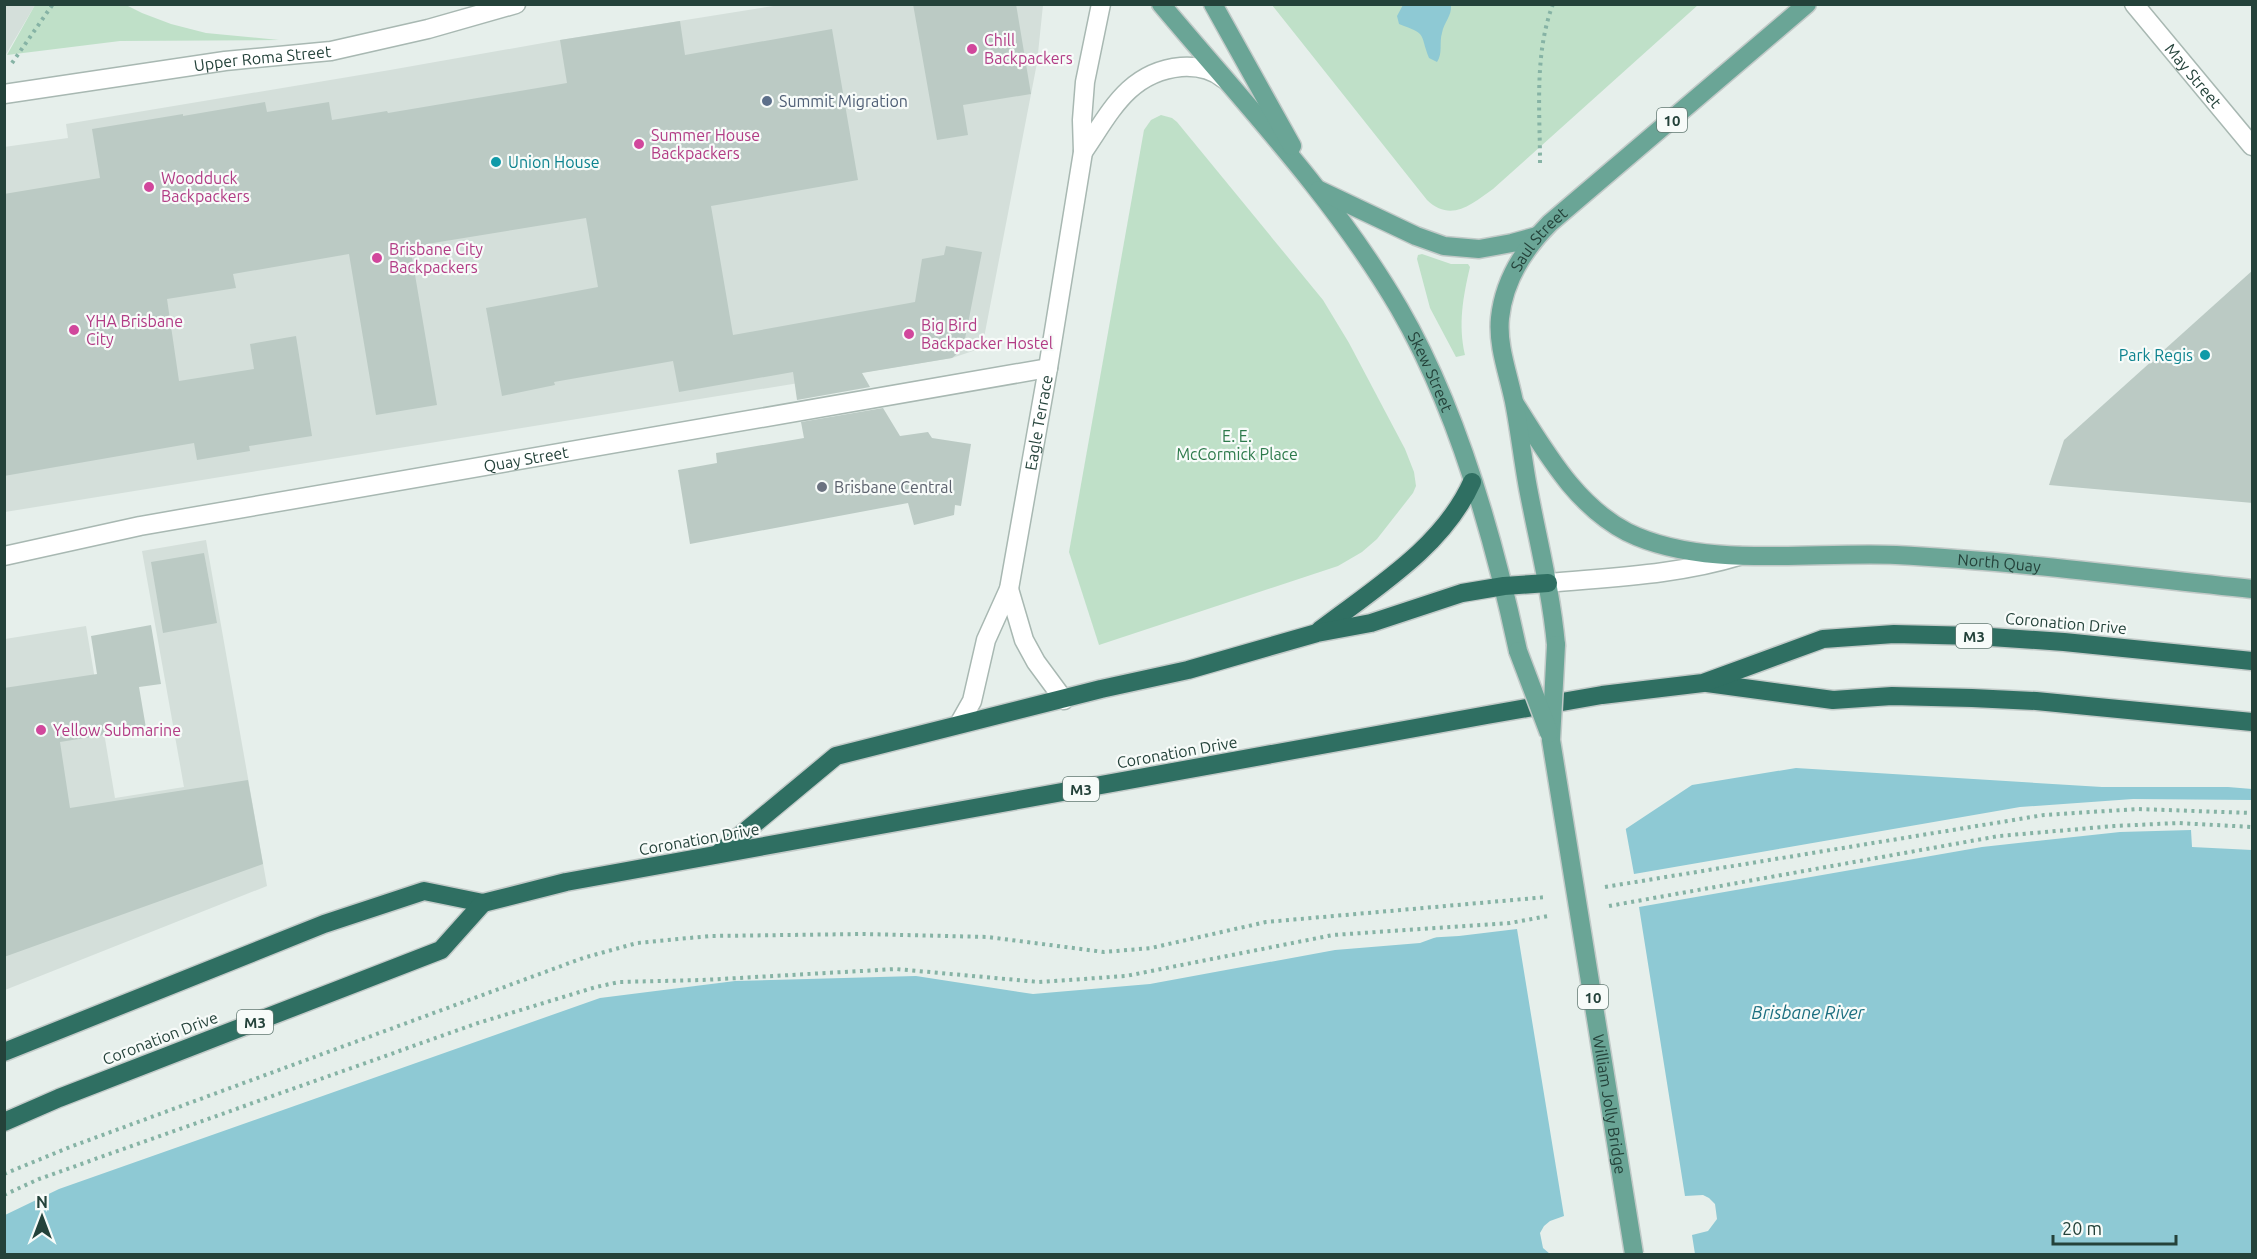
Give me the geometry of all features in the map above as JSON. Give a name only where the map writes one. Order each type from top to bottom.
[{"type":"highway","points":[[1317,633],[1415,557],[1454,513],[1472,482]]},
{"type":"highway","points":[[717,855],[836,756],[959,724],[1188,670],[1317,633],[1371,623],[1445,598],[1504,586],[1548,583]]},
{"type":"highway","name":"Coronation Drive","points":[[4,1052],[324,924],[424,891],[483,903],[566,882],[1591,697],[1702,683],[1823,639],[1894,634],[1976,636],[2064,642],[2253,661]]},
{"type":"highway","name":"Coronation Drive","points":[[1702,683],[1833,700],[1892,696],[1983,698],[2253,722]]},
{"type":"highway","name":"Coronation Drive","points":[[7,1120],[441,950],[483,903]]},
{"type":"main road","name":"Skew Street","points":[[1161,4],[1314,184],[1382,280],[1434,378],[1472,482],[1504,586]]},
{"type":"main road","name":"Skew Street","points":[[1213,4],[1314,184]]},
{"type":"main road","name":"Saul Street","points":[[1548,583],[1528,489],[1515,404],[1501,344],[1500,321],[1509,281],[1527,249],[1538,236],[1807,4]]},
{"type":"main road","points":[[1314,184],[1416,236],[1444,246],[1479,249],[1538,236]]},
{"type":"main road","name":"North Quay","points":[[1515,404],[1567,481],[1590,506],[1612,523],[1641,538],[1673,549],[1745,555],[1893,555],[1951,558],[2253,589]]},
{"type":"main road","name":"William Jolly Bridge","points":[[1548,583],[1556,645],[1551,740]]},
{"type":"main road","name":"William Jolly Bridge","points":[[1504,586],[1518,651],[1551,740],[1634,1254]]},
{"type":"street","name":"Upper Roma Street","points":[[4,94],[225,61],[331,51],[428,29],[516,4]]},
{"type":"street","name":"Eagle Terrace","points":[[959,724],[972,701],[989,632],[1009,589],[1083,152],[1082,120],[1085,82],[1101,4]]},
{"type":"street","name":"May Street","points":[[2134,4],[2253,146]]},
{"type":"street","name":"Eagle Terrace","points":[[1083,152],[1120,97],[1141,79],[1170,68],[1196,67],[1213,72],[1224,79]]},
{"type":"street","name":"Quay Street","points":[[4,556],[140,526],[1048,368]]},
{"type":"street","name":"North Quay","points":[[1548,583],[1668,572],[1696,568],[1745,555]]},
{"type":"street","name":"Eagle Terrace","points":[[1009,589],[1024,640],[1041,670],[1064,700]]},
{"type":"path","points":[[14,60],[53,4]]},
{"type":"path","points":[[1540,163],[1541,59],[1548,17],[1553,4]]},
{"type":"path","points":[[1595,889],[2044,815],[2138,809],[2253,813]]},
{"type":"path","points":[[1603,907],[1999,836],[2114,825],[2178,824],[2253,828]]},
{"type":"path","points":[[4,1174],[70,1147],[572,962],[637,943],[710,936],[870,934],[988,937],[1104,952],[1151,948],[1266,922],[1530,900],[1551,896]]},
{"type":"path","points":[[4,1195],[39,1179],[478,1023],[611,984],[896,969],[1039,982],[1126,976],[1333,935],[1510,923],[1556,915]]},
{"type":"shaded area","points":[[5,5],[35,5],[5,56]]},
{"type":"shaded area","points":[[780,5],[1043,5],[1037,63],[982,348],[952,358],[5,512],[4,147],[68,138],[66,124]]},
{"type":"shaded area","points":[[206,540],[267,886],[5,990],[5,639],[86,626],[115,798],[184,787],[142,551]]},
{"type":"green space","points":[[35,5],[126,5],[171,24],[206,33],[279,40],[120,41],[7,55]]},
{"type":"green space","points":[[1272,5],[1698,5],[1493,189],[1469,205],[1453,211],[1436,207],[1427,200]]},
{"type":"green space","name":"E. E. McCormick Place","points":[[1161,115],[1177,122],[1323,300],[1349,343],[1405,449],[1414,472],[1416,486],[1377,539],[1362,552],[1338,566],[1099,645],[1069,552],[1144,130],[1151,120]]},
{"type":"green space","points":[[1422,254],[1451,264],[1468,264],[1470,267],[1462,311],[1465,355],[1456,357],[1430,308],[1417,259],[1418,255]]},
{"type":"water","points":[[1403,5],[1451,5],[1442,33],[1437,62],[1429,58],[1419,33],[1399,24],[1397,16]]},
{"type":"water","name":"Brisbane River","points":[[1796,768],[2102,787],[2252,789],[2252,1254],[5,1254],[5,1215],[59,1189],[600,998],[735,981],[916,976],[1033,994],[1150,984],[1335,950],[1420,943],[1494,916],[1692,785]]},
{"type":"pier","points":[[2133,799],[2252,800],[2252,850],[2192,847],[2191,830],[2120,832],[1982,847],[1639,907],[1685,1196],[1703,1195],[1709,1198],[1715,1204],[1717,1219],[1708,1231],[1692,1235],[1695,1254],[1550,1254],[1543,1248],[1540,1233],[1544,1226],[1564,1216],[1517,929],[1424,938],[1492,913],[1625,825],[1634,874],[2020,807]]},
{"type":"building","name":"Chill Backpackers","points":[[913,4],[1016,4],[1031,94],[963,105],[968,135],[937,140]]},
{"type":"building","points":[[680,21],[685,55],[832,29],[858,180],[711,206],[733,335],[915,302],[922,259],[944,255],[946,246],[982,252],[963,349],[952,358],[862,373],[870,387],[797,400],[793,372],[679,392],[673,361],[554,382],[555,385],[502,396],[486,308],[598,287],[586,218],[427,244],[428,254],[412,257],[437,405],[376,415],[349,254],[233,274],[236,288],[167,299],[179,381],[254,369],[250,344],[296,336],[312,436],[249,446],[250,451],[197,460],[194,443],[4,476],[4,194],[100,178],[92,129],[265,102],[267,112],[329,102],[332,120],[567,83],[560,40]]},
{"type":"building","name":"Park Regis","points":[[2253,270],[2253,503],[2049,485],[2064,440]]},
{"type":"building","name":"Brisbane Central","points":[[883,408],[900,436],[928,432],[932,438],[971,444],[961,506],[955,505],[954,515],[914,525],[908,503],[690,544],[678,470],[717,463],[716,453],[804,438],[801,422]]},
{"type":"building","points":[[204,553],[217,623],[163,633],[151,562]]},
{"type":"building","points":[[151,625],[161,684],[139,687],[146,728],[60,742],[70,808],[248,780],[263,864],[4,957],[4,688],[97,674],[91,636]]},
{"type":"place","name":"Chill Backpackers","points":[[972,49]]},
{"type":"place","name":"Summit Migration","points":[[767,101]]},
{"type":"place","name":"Summer House Backpackers","points":[[639,144]]},
{"type":"place","name":"Union House","points":[[496,162]]},
{"type":"place","name":"Woodduck Backpackers","points":[[149,187]]},
{"type":"place","name":"Brisbane City Backpackers","points":[[377,258]]},
{"type":"place","name":"YHA Brisbane City","points":[[74,330]]},
{"type":"place","name":"Big Bird Backpacker Hostel","points":[[909,334]]},
{"type":"place","name":"Park Regis","points":[[2205,355]]},
{"type":"place","name":"Brisbane Central","points":[[822,487]]},
{"type":"place","name":"Yellow Submarine","points":[[41,730]]}]
